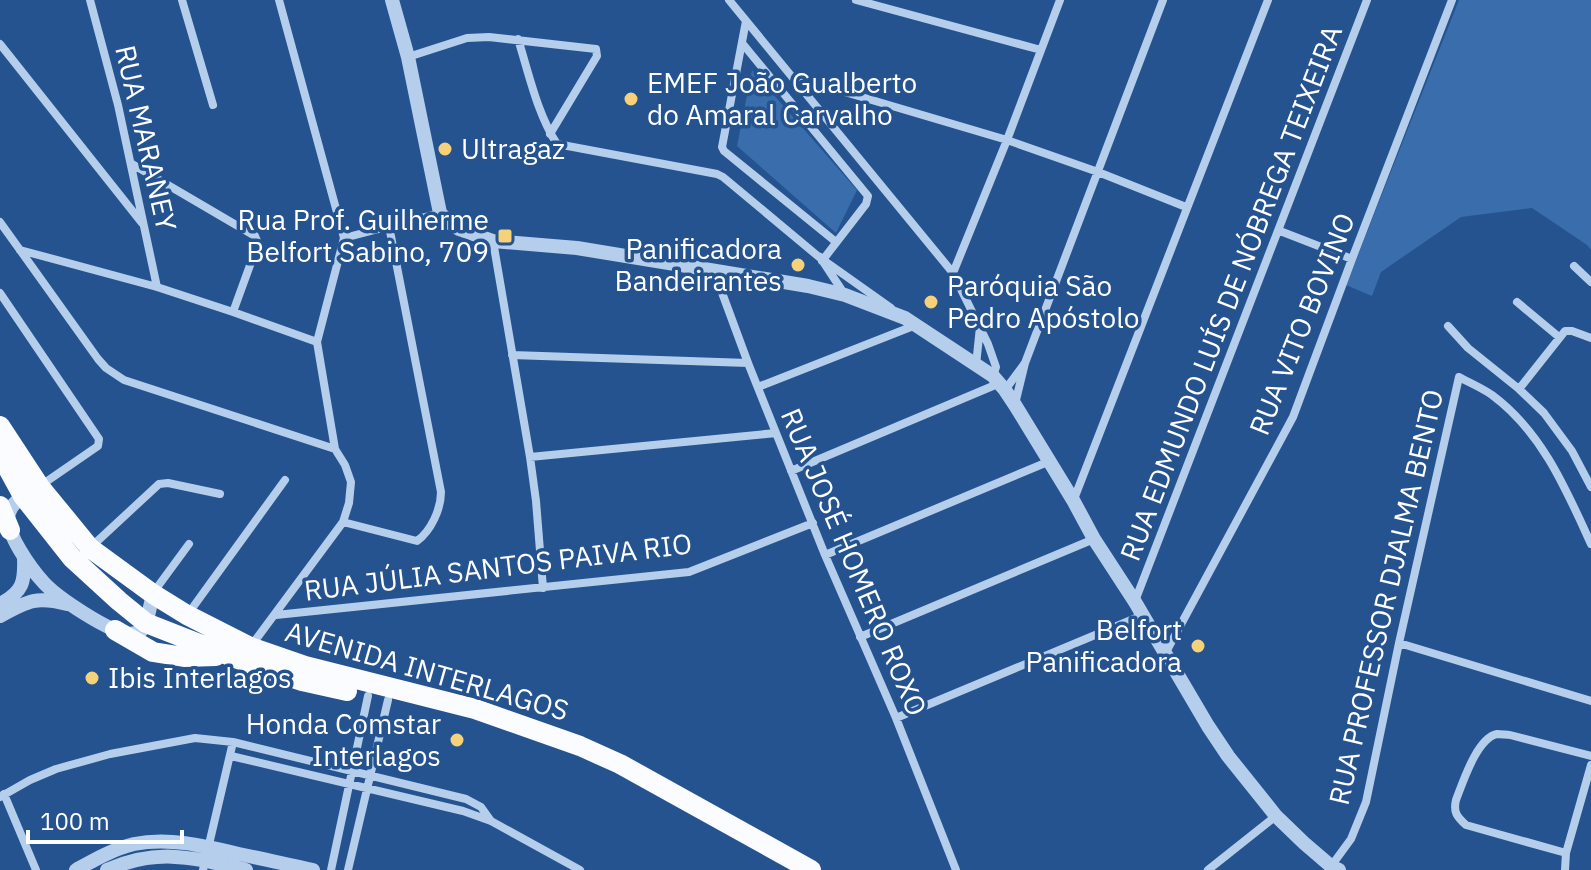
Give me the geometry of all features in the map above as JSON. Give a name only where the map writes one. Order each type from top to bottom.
[{"type":"main road","name":"AVENIDA INTERLAGOS","points":[[0,426],[72,558],[146,623],[225,655],[302,681],[479,723],[573,756],[625,780],[784,870]]},
{"type":"main road","name":"AVENIDA INTERLAGOS","points":[[0,454],[90,548],[187,615],[250,647],[305,666],[475,709],[580,746],[620,764],[811,870]]},
{"type":"main road","points":[[0,506],[10,530]]},
{"type":"main road","points":[[115,630],[153,652],[184,657],[225,655]]},
{"type":"street","name":"RUA MARANEY","points":[[90,0],[132,164],[157,287]]},
{"type":"street","points":[[182,0],[213,105]]},
{"type":"street","points":[[250,647],[343,522],[351,482],[335,449],[317,342],[344,238],[279,0]]},
{"type":"street","points":[[392,0],[408,57],[440,213],[459,229],[493,241],[577,248],[808,286],[845,295],[910,321]]},
{"type":"street","points":[[729,0],[953,273],[988,344],[999,383]]},
{"type":"street","points":[[856,0],[1041,50]]},
{"type":"street","points":[[953,273],[1060,0]]},
{"type":"street","points":[[1015,405],[1025,363],[1163,0]]},
{"type":"street","points":[[1073,500],[1268,0]]},
{"type":"street","name":"RUA EDMUNDO LUÍS DE NÓBREGA TEIXEIRA","points":[[1139,609],[1367,0]]},
{"type":"street","name":"RUA VITO BOVINO","points":[[1166,652],[1293,417],[1452,0]]},
{"type":"street","points":[[746,21],[722,144],[724,151],[836,242]]},
{"type":"street","points":[[408,57],[467,38],[489,37],[597,50],[597,56],[550,134]]},
{"type":"street","points":[[518,39],[541,113],[557,144],[717,174],[822,259],[999,383],[1050,461],[1094,539],[1228,756],[1276,816],[1333,869]]},
{"type":"street","points":[[742,43],[868,196],[866,204],[822,259]]},
{"type":"street","points":[[0,44],[143,223]]},
{"type":"street","points":[[794,77],[1007,140],[1186,207]]},
{"type":"street","points":[[132,164],[255,236],[257,246],[233,312]]},
{"type":"street","points":[[344,238],[440,213]]},
{"type":"street","points":[[0,222],[98,359],[115,375],[335,449]]},
{"type":"street","points":[[343,522],[417,541],[423,537],[441,500],[389,226]]},
{"type":"street","points":[[1280,231],[1352,259]]},
{"type":"street","points":[[493,241],[530,457],[543,588]]},
{"type":"street","points":[[19,249],[157,287],[317,342]]},
{"type":"street","points":[[822,259],[845,295]]},
{"type":"street","points":[[1574,266],[1591,282]]},
{"type":"street","name":"RUA JOSÉ HOMERO ROXO","points":[[713,270],[825,555],[896,718],[956,870]]},
{"type":"street","points":[[0,293],[99,439],[98,446],[37,493],[9,510],[10,530],[24,557],[44,583],[71,605],[115,630],[129,634],[141,631],[153,594],[189,544]]},
{"type":"street","points":[[1517,302],[1559,337]]},
{"type":"street","points":[[758,387],[910,321]]},
{"type":"street","points":[[976,365],[980,326]]},
{"type":"street","points":[[1448,326],[1468,348],[1544,413],[1572,451],[1591,487]]},
{"type":"street","points":[[1519,389],[1565,331],[1591,338]]},
{"type":"street","points":[[512,355],[748,363]]},
{"type":"street","points":[[791,471],[999,383],[1025,363]]},
{"type":"street","name":"RUA PROFESSOR DJALMA BENTO","points":[[1333,869],[1351,839],[1366,802],[1459,377],[1491,394],[1531,433],[1548,455],[1591,544]]},
{"type":"street","points":[[530,457],[776,433]]},
{"type":"street","points":[[825,555],[1050,461]]},
{"type":"street","points":[[187,615],[285,480]]},
{"type":"street","points":[[90,548],[159,484],[168,483],[220,494]]},
{"type":"street","name":"RUA JÚLIA SANTOS PAIVA RIO","points":[[276,615],[689,572],[813,523]]},
{"type":"street","points":[[860,637],[1094,539]]},
{"type":"street","points":[[0,604],[22,586],[24,557]]},
{"type":"street","points":[[0,616],[32,601],[46,599],[71,605]]},
{"type":"street","points":[[896,718],[1139,609]]},
{"type":"street","points":[[1399,643],[1591,701]]},
{"type":"street","points":[[331,870],[353,772],[378,698]]},
{"type":"street","points":[[348,870],[370,776],[378,698]]},
{"type":"street","points":[[1566,853],[1466,825],[1455,814],[1454,807],[1477,752],[1493,735],[1510,735],[1591,756]]},
{"type":"street","points":[[36,870],[2,796],[56,769],[110,754],[195,738],[233,742],[470,801],[481,807],[491,821]]},
{"type":"street","points":[[206,859],[233,742]]},
{"type":"street","points":[[231,756],[463,811],[491,821],[580,870]]},
{"type":"street","points":[[1565,870],[1566,853],[1591,765]]},
{"type":"street","points":[[1208,870],[1276,816]]},
{"type":"street","points":[[76,870],[134,844],[181,842],[206,859],[246,870]]},
{"type":"street","points":[[107,870],[128,862],[168,855],[313,870]]},
{"type":"shaded area","points":[[1459,0],[1591,0],[1591,250],[1532,208],[1461,217],[1381,272],[1372,296],[1346,285]]},
{"type":"shaded area","points":[[752,70],[857,190],[836,233],[737,146]]},
{"type":"place","name":"EMEF João Gualberto do Amaral Carvalho","points":[[631,99]]},
{"type":"place","name":"Ultragaz","points":[[445,149]]},
{"type":"place","name":"Rua Prof. Guilherme Belfort Sabino, 709","points":[[505,236]]},
{"type":"place","name":"Panificadora Bandeirantes","points":[[798,265]]},
{"type":"place","name":"Paróquia São Pedro Apóstolo","points":[[931,302]]},
{"type":"place","name":"Belfort Panificadora","points":[[1198,646]]},
{"type":"place","name":"Ibis Interlagos","points":[[92,678]]},
{"type":"place","name":"Honda Comstar Interlagos","points":[[457,740]]}]
